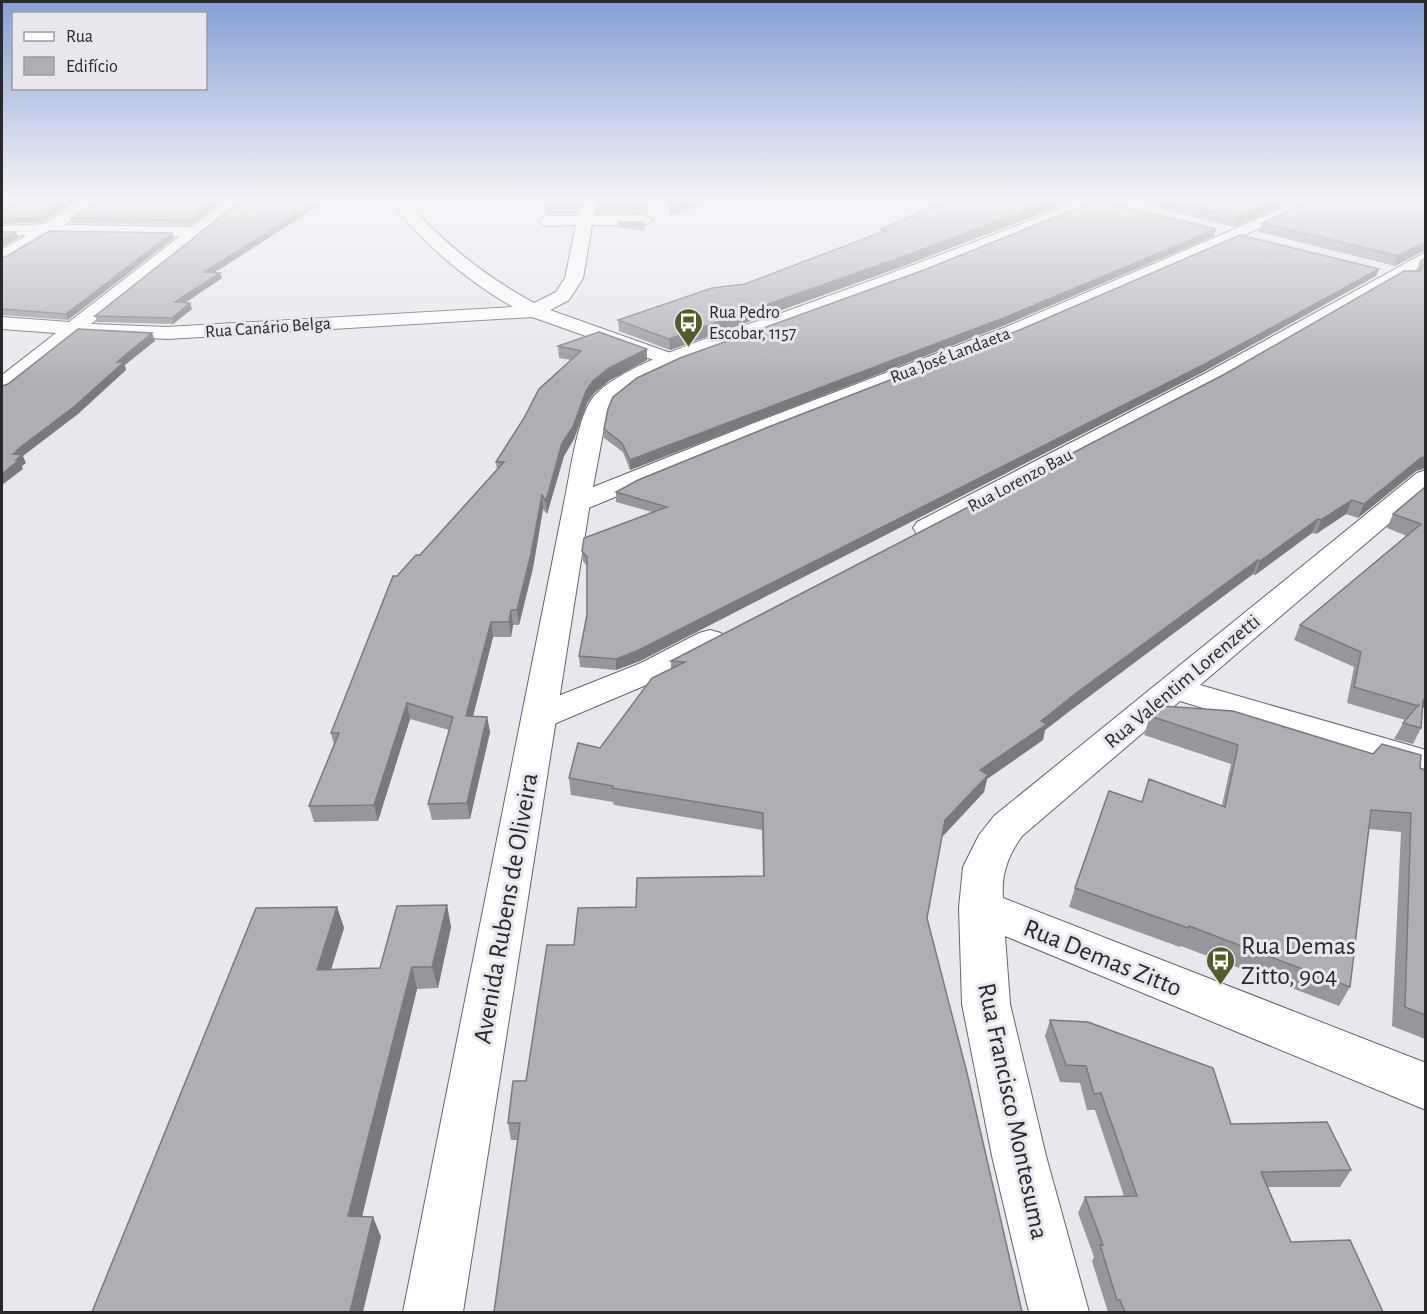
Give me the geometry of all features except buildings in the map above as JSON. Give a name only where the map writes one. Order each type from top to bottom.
[{"type":"street","points":[[2,385],[162,259]]},
{"type":"street","points":[[458,259],[491,287],[534,311],[672,360]]},
{"type":"street","points":[[534,311],[563,297],[574,278],[578,259]]},
{"type":"street","name":"Avenida Rubens de Oliveira","points":[[433,1312],[594,417],[603,400],[628,380],[672,360],[948,259]]},
{"type":"street","name":"Rua José Landaeta","points":[[577,503],[762,428],[1013,331],[1178,259]]},
{"type":"street","name":"Rua Lorenzo Bau","points":[[900,542],[1212,379],[1404,269]]},
{"type":"street","name":"Rua Canário Belga","points":[[2,323],[78,327],[115,333],[178,332],[534,311]]},
{"type":"street","name":"Rua Valentim Lorenzetti","points":[[981,908],[984,867],[993,846],[1008,826],[1425,478]]},
{"type":"street","points":[[541,716],[653,670],[736,627]]},
{"type":"street","points":[[1173,688],[1425,763]]},
{"type":"street","name":"Rua Demas Zitto","points":[[981,908],[1425,1087]]},
{"type":"street","name":"Rua Francisco Montesuma","points":[[981,908],[986,1004],[1019,1156],[1059,1312]]},
{"type":"place","name":"Rua Pedro Escobar, 1157","points":[[688,348]]},
{"type":"place","name":"Rua Demas Zitto, 904","points":[[1220,986]]}]
